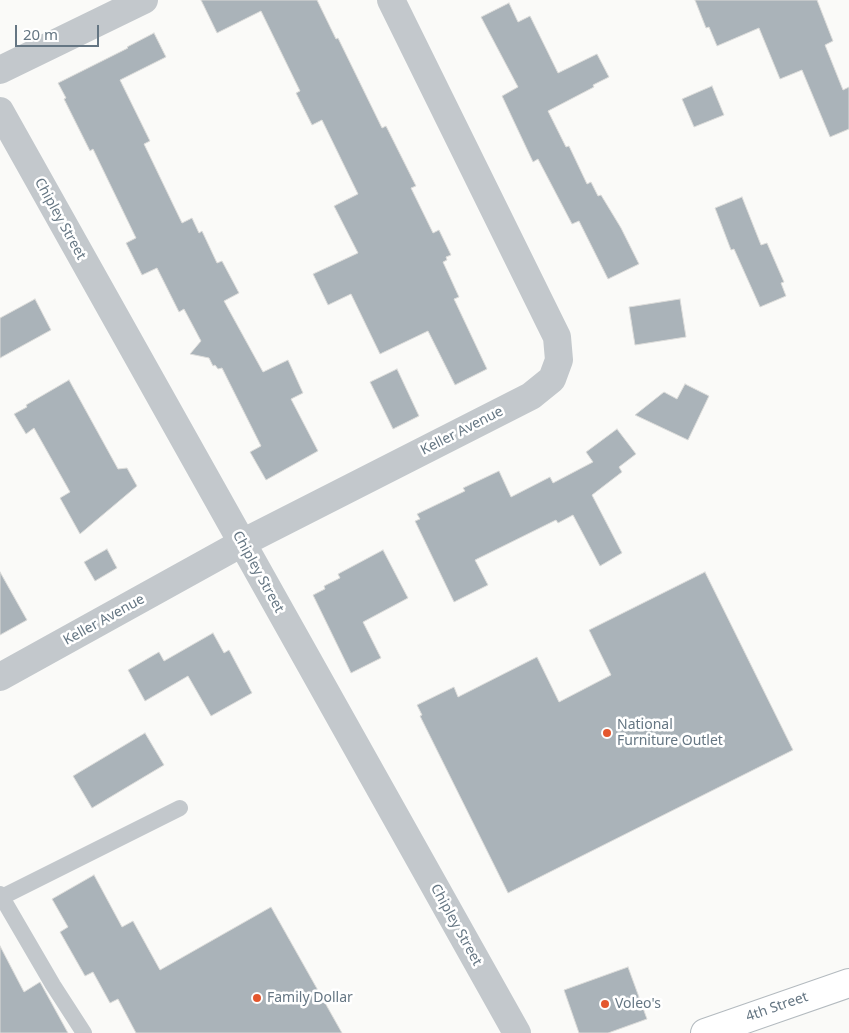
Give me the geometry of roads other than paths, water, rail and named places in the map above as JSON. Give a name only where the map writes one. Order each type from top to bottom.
[{"type":"main road","name":"4th Street","points":[[705,1033],[849,983]]},
{"type":"street","points":[[0,70],[144,0]]},
{"type":"street","name":"Keller Avenue","points":[[0,677],[242,543],[531,396],[552,379],[559,360],[557,337],[391,0]]},
{"type":"street","name":"Chipley Street","points":[[0,111],[517,1033]]},
{"type":"lane","points":[[84,1033],[53,986],[1,896],[180,808]]},
{"type":"place","name":"National Furniture Outlet","points":[[607,733]]},
{"type":"place","name":"Family Dollar","points":[[257,998]]},
{"type":"place","name":"Voleo's","points":[[605,1004]]}]
